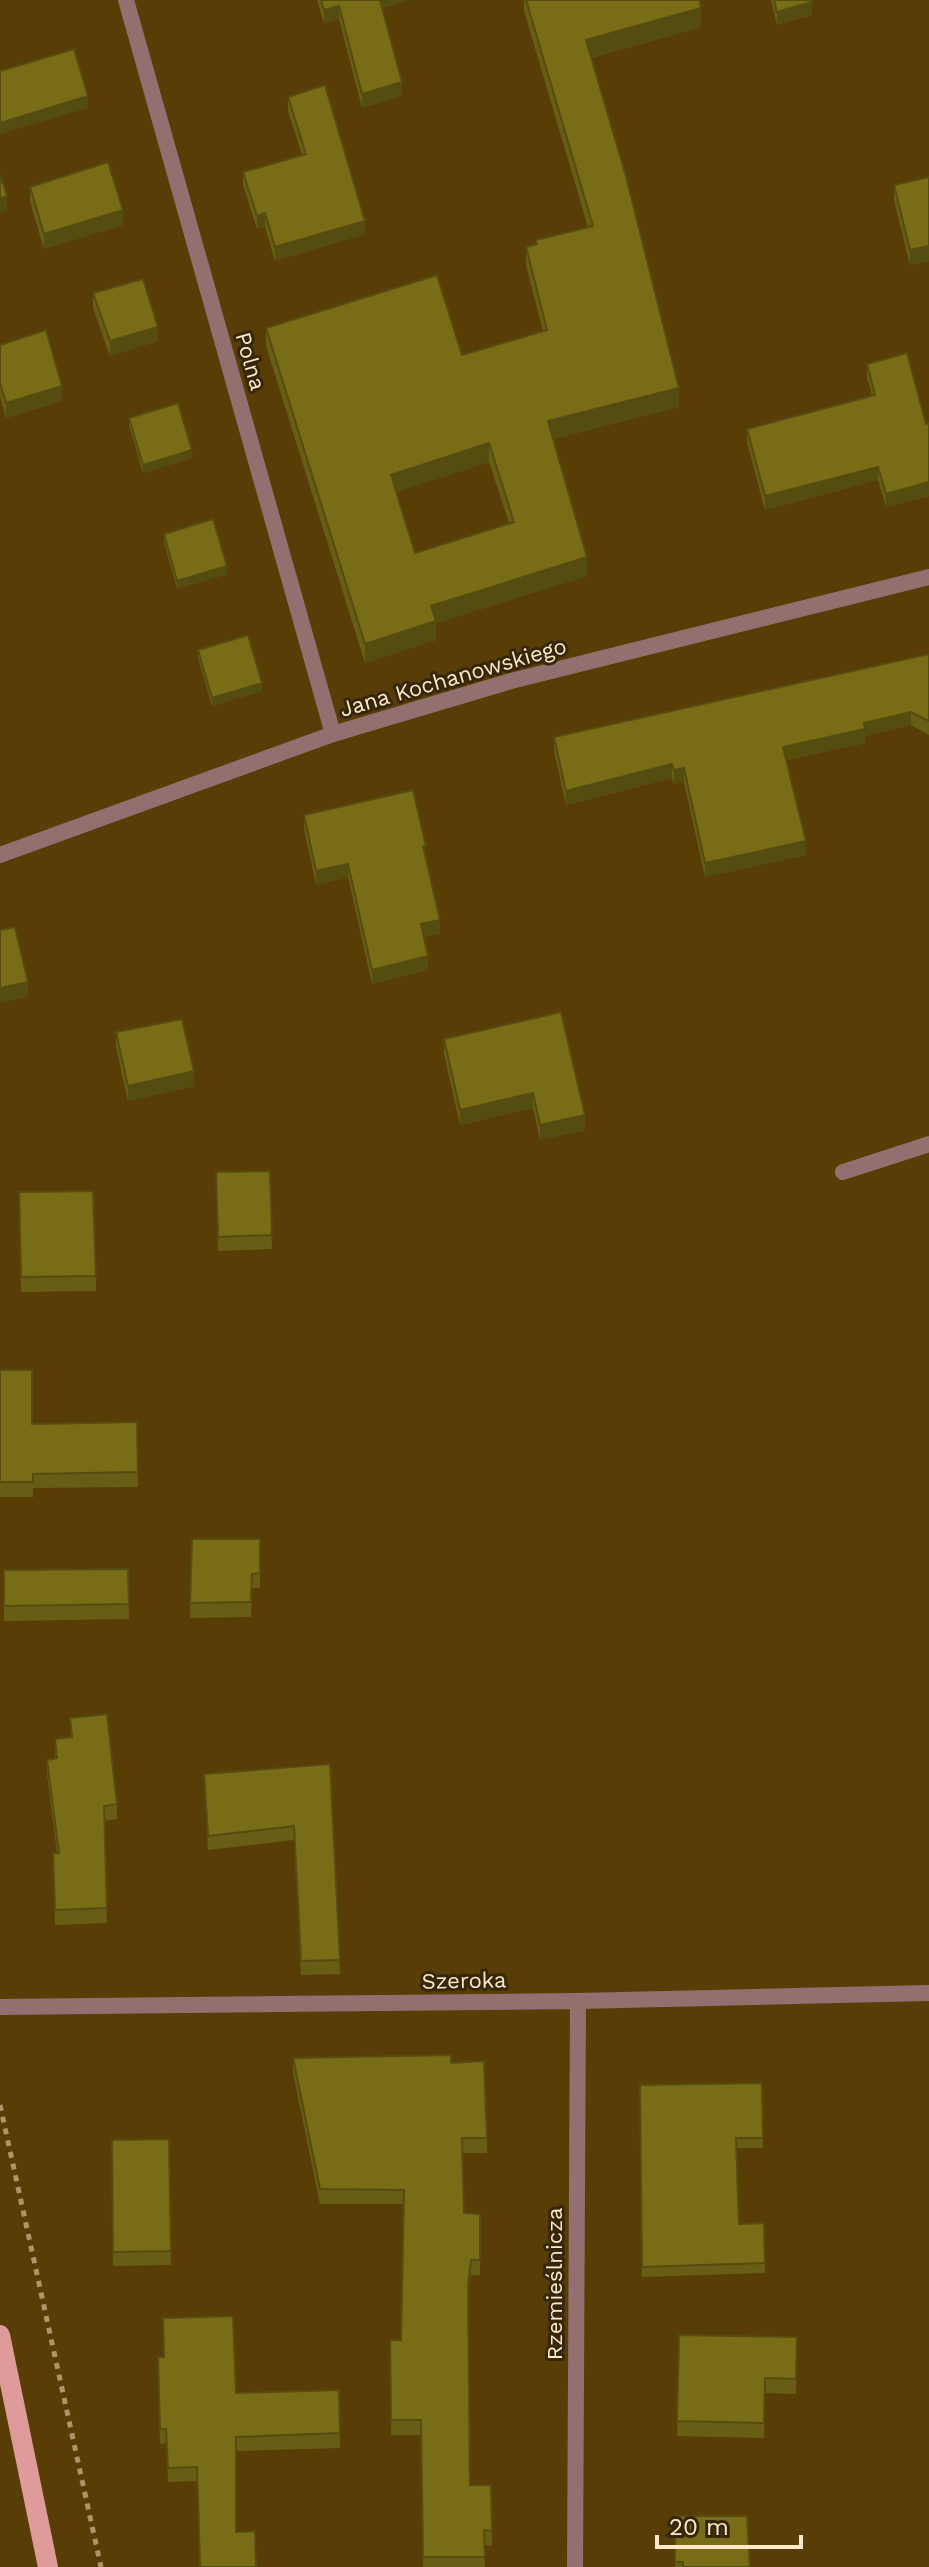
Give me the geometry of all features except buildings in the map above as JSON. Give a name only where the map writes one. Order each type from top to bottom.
[{"type":"main road","points":[[0,2335],[48,2567]]},
{"type":"street","name":"Polna","points":[[126,0],[333,734]]},
{"type":"street","name":"Jana Kochanowskiego","points":[[0,855],[333,734],[511,681],[929,577]]},
{"type":"street","points":[[843,1172],[929,1144]]},
{"type":"street","name":"Szeroka","points":[[0,2007],[578,2001],[929,1993]]},
{"type":"street","name":"Rzemieślnicza","points":[[575,2567],[578,2001]]},
{"type":"path","points":[[0,2105],[101,2567]]}]
